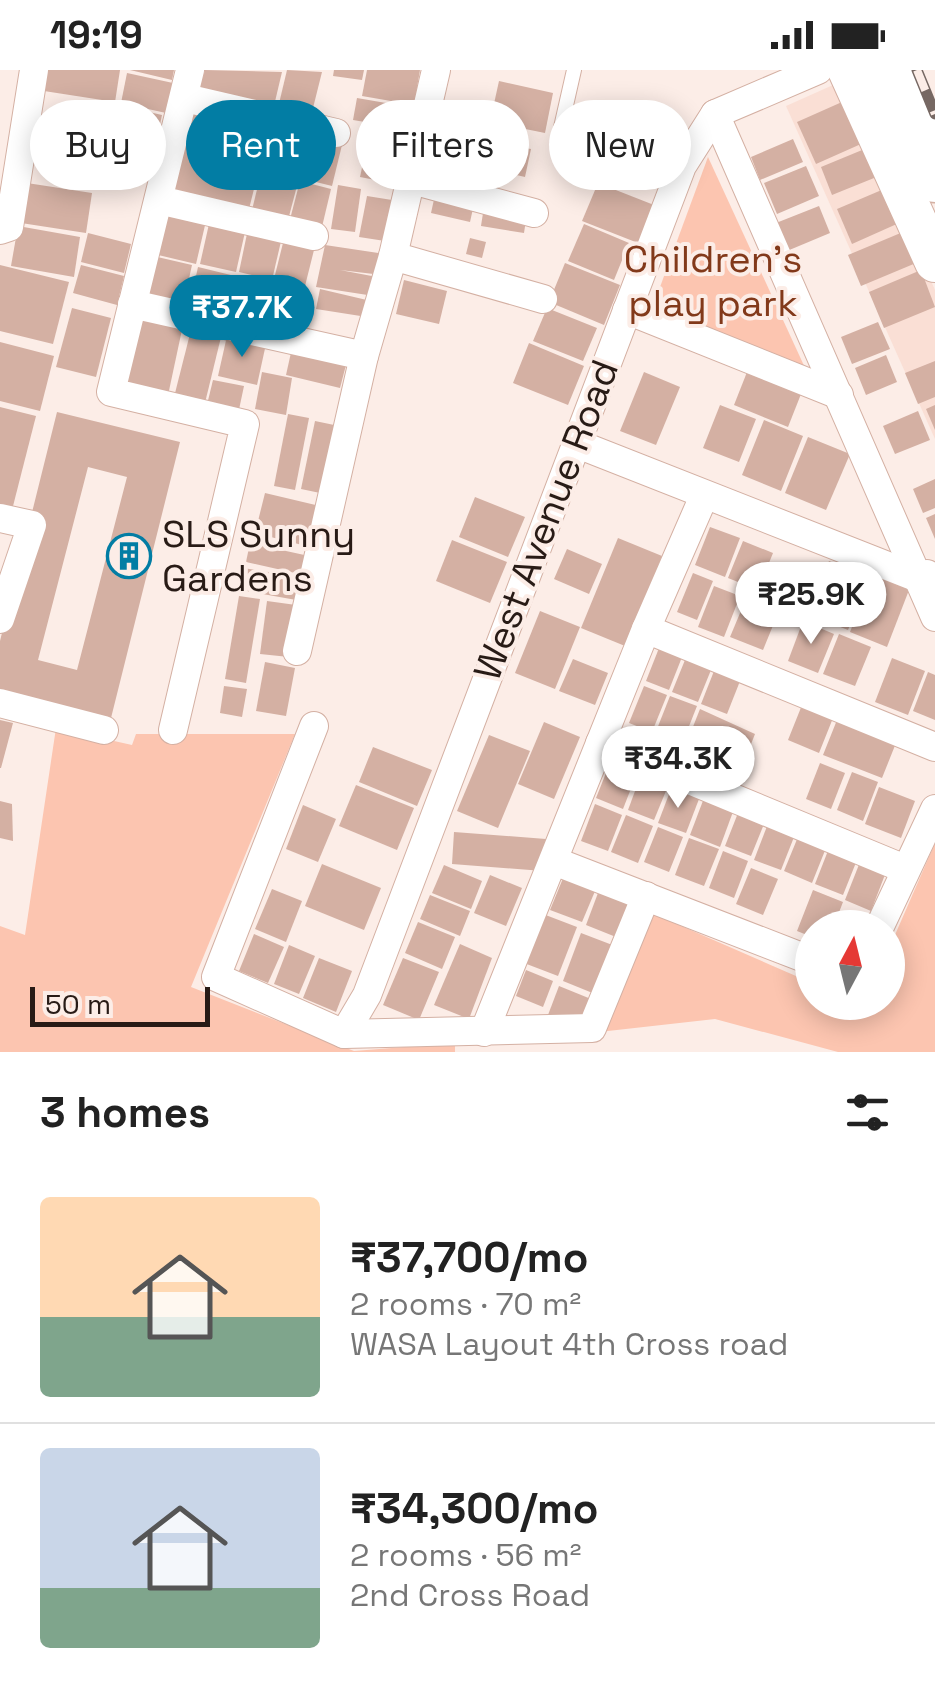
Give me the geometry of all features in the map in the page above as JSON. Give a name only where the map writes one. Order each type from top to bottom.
[{"type":"highway","points":[[888,70],[935,176]]},
{"type":"street","points":[[0,230],[10,227],[34,70]]},
{"type":"street","points":[[429,100],[436,70]]},
{"type":"street","points":[[818,70],[715,114],[838,395],[926,574],[935,616]]},
{"type":"street","points":[[848,70],[935,262]]},
{"type":"street","points":[[174,730],[246,424],[111,392],[188,84],[236,100]]},
{"type":"street","name":"West Avenue Road","points":[[344,1034],[366,994],[682,166],[715,114]]},
{"type":"street","points":[[297,652],[364,356],[410,190]]},
{"type":"street","points":[[449,190],[534,213]]},
{"type":"street","points":[[159,200],[314,236]]},
{"type":"street","points":[[393,256],[543,300]]},
{"type":"street","points":[[132,304],[364,356]]},
{"type":"street","points":[[627,310],[838,395]]},
{"type":"street","points":[[575,443],[704,496],[926,574]]},
{"type":"street","points":[[484,1032],[704,496]]},
{"type":"street","points":[[0,618],[32,525],[13,521]]},
{"type":"street","points":[[646,630],[935,748]]},
{"type":"street","points":[[0,703],[104,730]]},
{"type":"street","points":[[314,726],[216,977],[344,1034],[592,1028],[646,896]]},
{"type":"street","points":[[600,742],[905,869]]},
{"type":"street","points":[[887,910],[935,809]]},
{"type":"street","points":[[554,860],[795,954]]},
{"type":"lane","points":[[567,100],[574,70]]},
{"type":"shaded area","points":[[842,81],[935,290],[935,439],[786,106]]},
{"type":"green space","name":"Children's play park","points":[[708,157],[806,370],[653,306]]},
{"type":"green space","points":[[56,728],[132,745],[136,734],[295,734],[191,987],[354,1051],[455,1043],[455,1052],[0,1052],[0,926],[25,935]]},
{"type":"green space","points":[[935,843],[935,1052],[838,1052],[715,1019],[599,1032],[647,911],[795,976],[795,1020],[905,1020],[905,912]]},
{"type":"building","points":[[47,70],[120,70],[115,100],[44,91]]},
{"type":"building","points":[[130,70],[174,70],[172,80]]},
{"type":"building","points":[[205,70],[282,72],[275,100],[232,100],[199,92]]},
{"type":"building","points":[[287,70],[322,72],[315,100],[280,100]]},
{"type":"building","points":[[334,70],[364,70],[362,80],[333,76]]},
{"type":"building","points":[[367,70],[420,70],[415,100],[362,96]]},
{"type":"building","points":[[127,73],[173,83],[166,113],[166,100],[122,100]]},
{"type":"building","points":[[499,81],[553,93],[545,133],[529,130],[529,100],[495,100]]},
{"type":"building","points":[[842,102],[861,144],[816,164],[797,122]]},
{"type":"building","points":[[186,134],[186,190],[254,190],[248,213],[171,194]]},
{"type":"building","points":[[793,139],[803,162],[760,180],[751,157]]},
{"type":"building","points":[[336,143],[342,145],[336,170]]},
{"type":"building","points":[[867,148],[879,176],[832,195],[821,167]]},
{"type":"building","points":[[806,166],[819,196],[777,214],[764,183]]},
{"type":"building","points":[[27,183],[30,190],[92,193],[86,233],[21,223]]},
{"type":"building","points":[[338,185],[361,190],[355,232],[331,229]]},
{"type":"building","points":[[884,189],[899,223],[852,244],[837,209]]},
{"type":"building","points":[[257,190],[296,190],[287,224],[251,214]]},
{"type":"building","points":[[298,190],[331,190],[321,231],[289,223]]},
{"type":"building","points":[[436,190],[476,195],[470,222],[431,213]]},
{"type":"building","points":[[595,190],[616,190],[654,205],[638,243],[582,221]]},
{"type":"building","points":[[367,196],[392,200],[385,241],[359,237]]},
{"type":"building","points":[[485,200],[528,207],[524,233],[481,226]]},
{"type":"building","points":[[819,206],[830,233],[787,251],[776,223]]},
{"type":"building","points":[[164,211],[206,221],[196,264],[154,254]]},
{"type":"building","points":[[209,224],[245,232],[236,272],[200,264]]},
{"type":"building","points":[[584,224],[629,243],[614,280],[568,261]]},
{"type":"building","points":[[18,226],[80,237],[74,277],[11,266]]},
{"type":"building","points":[[248,229],[282,237],[272,280],[239,272]]},
{"type":"building","points":[[903,232],[916,263],[861,286],[848,255]]},
{"type":"building","points":[[88,233],[131,244],[124,273],[81,262]]},
{"type":"building","points":[[470,238],[486,242],[482,258],[466,254]]},
{"type":"building","points":[[284,239],[315,246],[305,286],[274,279]]},
{"type":"building","points":[[325,245],[385,254],[382,275],[340,270],[377,277],[374,296],[316,287]]},
{"type":"building","points":[[153,256],[192,265],[183,306],[144,297]]},
{"type":"building","points":[[565,263],[620,285],[604,325],[549,302]]},
{"type":"building","points":[[0,265],[69,282],[53,344],[0,331]]},
{"type":"building","points":[[81,265],[124,276],[117,305],[73,293]]},
{"type":"building","points":[[198,267],[235,276],[226,316],[189,308]]},
{"type":"building","points":[[921,270],[935,307],[884,328],[869,292]]},
{"type":"building","points":[[239,277],[270,284],[261,321],[231,314]]},
{"type":"building","points":[[404,280],[447,291],[439,324],[396,314]]},
{"type":"building","points":[[273,284],[305,292],[296,332],[263,325]]},
{"type":"building","points":[[320,289],[371,301],[367,317],[316,309]]},
{"type":"building","points":[[72,308],[111,318],[96,377],[56,367]]},
{"type":"building","points":[[547,308],[597,328],[583,361],[533,341]]},
{"type":"building","points":[[141,315],[183,325],[167,400],[124,391]]},
{"type":"building","points":[[878,322],[890,349],[852,364],[841,337]]},
{"type":"building","points":[[192,326],[222,333],[203,411],[172,405]]},
{"type":"building","points":[[227,336],[266,344],[257,385],[218,376]]},
{"type":"building","points":[[0,342],[54,356],[40,411],[0,401]]},
{"type":"building","points":[[529,343],[584,366],[568,405],[513,383]]},
{"type":"building","points":[[292,348],[347,361],[340,388],[286,375]]},
{"type":"building","points":[[886,355],[897,382],[866,395],[855,368]]},
{"type":"building","points":[[935,361],[935,397],[918,404],[905,373]]},
{"type":"building","points":[[749,367],[803,389],[788,427],[734,405]]},
{"type":"building","points":[[262,372],[292,378],[286,415],[255,409]]},
{"type":"building","points":[[644,372],[680,387],[656,445],[620,431]]},
{"type":"building","points":[[213,380],[244,386],[237,419],[205,413]]},
{"type":"building","points":[[720,405],[756,419],[739,462],[703,448]]},
{"type":"building","points":[[935,405],[935,430],[926,409]]},
{"type":"building","points":[[0,407],[36,416],[12,510],[0,507]]},
{"type":"building","points":[[918,411],[930,440],[895,454],[883,426]]},
{"type":"building","name":"SLS Sunny Gardens","points":[[57,412],[180,442],[110,722],[0,695],[0,641]],"holes":[[[88,467],[127,477],[77,670],[38,660]]]},
{"type":"building","points":[[288,414],[309,418],[295,490],[274,486]]},
{"type":"building","points":[[764,420],[803,436],[781,491],[742,475]]},
{"type":"building","points":[[315,421],[339,426],[325,494],[301,489]]},
{"type":"building","points":[[808,437],[850,454],[826,510],[785,493]]},
{"type":"building","points":[[935,479],[935,508],[923,513],[913,489]]},
{"type":"building","points":[[265,493],[324,507],[314,548],[255,533]]},
{"type":"building","points":[[475,497],[525,517],[508,557],[459,537]]},
{"type":"building","points":[[935,514],[935,539],[926,518]]},
{"type":"building","points":[[710,527],[740,538],[725,577],[695,565]]},
{"type":"building","points":[[618,538],[662,556],[625,646],[581,628]]},
{"type":"building","points":[[452,540],[507,562],[490,603],[436,581]]},
{"type":"building","points":[[743,541],[773,553],[758,590],[728,578]]},
{"type":"building","points":[[250,543],[309,556],[304,575],[246,562]]},
{"type":"building","points":[[567,549],[602,564],[589,594],[554,579]]},
{"type":"building","points":[[829,561],[869,577],[848,630],[807,614]]},
{"type":"building","points":[[243,568],[306,578],[302,601],[240,590]]},
{"type":"building","points":[[693,573],[713,581],[697,620],[677,612]]},
{"type":"building","points":[[872,575],[909,590],[887,647],[850,632]]},
{"type":"building","points":[[714,586],[740,596],[724,637],[698,627]]},
{"type":"building","points":[[748,594],[781,606],[763,650],[730,637]]},
{"type":"building","points":[[239,596],[260,599],[246,683],[225,679]]},
{"type":"building","points":[[267,601],[296,605],[289,657],[260,654]]},
{"type":"building","points":[[540,611],[580,627],[555,689],[515,673]]},
{"type":"building","points":[[803,621],[834,634],[818,673],[788,661]]},
{"type":"building","points":[[839,634],[871,647],[855,686],[823,674]]},
{"type":"building","points":[[661,643],[684,652],[669,690],[646,681]]},
{"type":"building","points":[[687,655],[713,665],[698,702],[672,692]]},
{"type":"building","points":[[892,658],[925,671],[908,715],[875,702]]},
{"type":"building","points":[[573,659],[608,673],[595,705],[559,691]]},
{"type":"building","points":[[265,662],[295,668],[286,716],[256,711]]},
{"type":"building","points":[[716,666],[742,676],[727,714],[701,704]]},
{"type":"building","points":[[928,672],[935,675],[935,720],[913,711]]},
{"type":"building","points":[[224,686],[247,689],[242,717],[220,713]]},
{"type":"building","points":[[644,686],[667,695],[652,732],[629,723]]},
{"type":"building","points":[[670,696],[697,706],[682,744],[655,734]]},
{"type":"building","points":[[802,705],[833,718],[819,753],[788,740]]},
{"type":"building","points":[[700,709],[755,734],[742,767],[685,747]]},
{"type":"building","points":[[839,715],[898,738],[882,778],[823,755]]},
{"type":"building","points":[[0,720],[13,723],[1,768],[0,768]]},
{"type":"building","points":[[544,722],[580,737],[554,799],[518,784]]},
{"type":"building","points":[[489,735],[530,751],[498,828],[457,811]]},
{"type":"building","points":[[373,747],[432,770],[417,806],[359,782]]},
{"type":"building","points":[[610,763],[637,773],[623,809],[596,798]]},
{"type":"building","points":[[820,763],[845,773],[831,809],[806,799]]},
{"type":"building","points":[[852,772],[878,782],[863,821],[837,810]]},
{"type":"building","points":[[641,775],[668,786],[654,820],[628,810]]},
{"type":"building","points":[[356,785],[414,808],[397,850],[339,826]]},
{"type":"building","points":[[879,787],[915,801],[901,838],[865,824]]},
{"type":"building","points":[[671,789],[699,799],[686,833],[658,823]]},
{"type":"building","points":[[704,798],[734,809],[720,847],[690,835]]},
{"type":"building","points":[[0,801],[12,804],[13,841],[0,838]]},
{"type":"building","points":[[595,804],[622,815],[608,851],[581,841]]},
{"type":"building","points":[[303,805],[336,819],[318,862],[286,849]]},
{"type":"building","points":[[738,813],[764,824],[751,856],[725,846]]},
{"type":"building","points":[[626,815],[653,826],[638,863],[611,852]]},
{"type":"building","points":[[769,821],[796,832],[781,870],[754,860]]},
{"type":"building","points":[[658,827],[683,837],[669,872],[644,862]]},
{"type":"building","points":[[454,832],[546,839],[543,871],[452,864]]},
{"type":"building","points":[[800,832],[828,843],[812,883],[784,871]]},
{"type":"building","points":[[689,838],[719,849],[704,886],[675,875]]},
{"type":"building","points":[[831,843],[859,855],[843,895],[815,884]]},
{"type":"building","points":[[723,851],[748,861],[734,898],[709,888]]},
{"type":"building","points":[[860,862],[886,872],[871,910],[845,900]]},
{"type":"building","points":[[322,864],[381,888],[364,930],[305,906]]},
{"type":"building","points":[[444,865],[482,881],[471,909],[432,893]]},
{"type":"building","points":[[751,868],[778,879],[763,915],[736,904]]},
{"type":"building","points":[[566,871],[598,884],[582,922],[550,910]]},
{"type":"building","points":[[490,875],[522,888],[506,926],[474,913]]},
{"type":"building","points":[[601,885],[631,897],[616,937],[586,925]]},
{"type":"building","points":[[272,889],[302,901],[286,942],[255,929]]},
{"type":"building","points":[[813,890],[843,902],[840,910],[805,910]]},
{"type":"building","points":[[430,895],[470,911],[460,936],[420,919]]},
{"type":"building","points":[[543,914],[577,927],[558,976],[524,963]]},
{"type":"building","points":[[418,922],[455,937],[442,969],[405,953]]},
{"type":"building","points":[[581,933],[615,946],[595,994],[563,981]]},
{"type":"building","points":[[254,934],[284,947],[268,983],[239,971]]},
{"type":"building","points":[[460,944],[492,958],[469,1019],[434,1005]]},
{"type":"building","points":[[289,945],[315,956],[299,994],[274,984]]},
{"type":"building","points":[[319,958],[352,971],[336,1012],[303,998]]},
{"type":"building","points":[[403,958],[439,972],[419,1020],[383,1005]]},
{"type":"building","points":[[526,970],[553,981],[543,1007],[516,996]]},
{"type":"building","points":[[559,986],[591,999],[580,1028],[548,1015]]},
{"type":"railway","points":[[917,70],[935,114]]},
{"type":"place","name":"SLS Sunny Gardens","points":[[129,556]]}]
